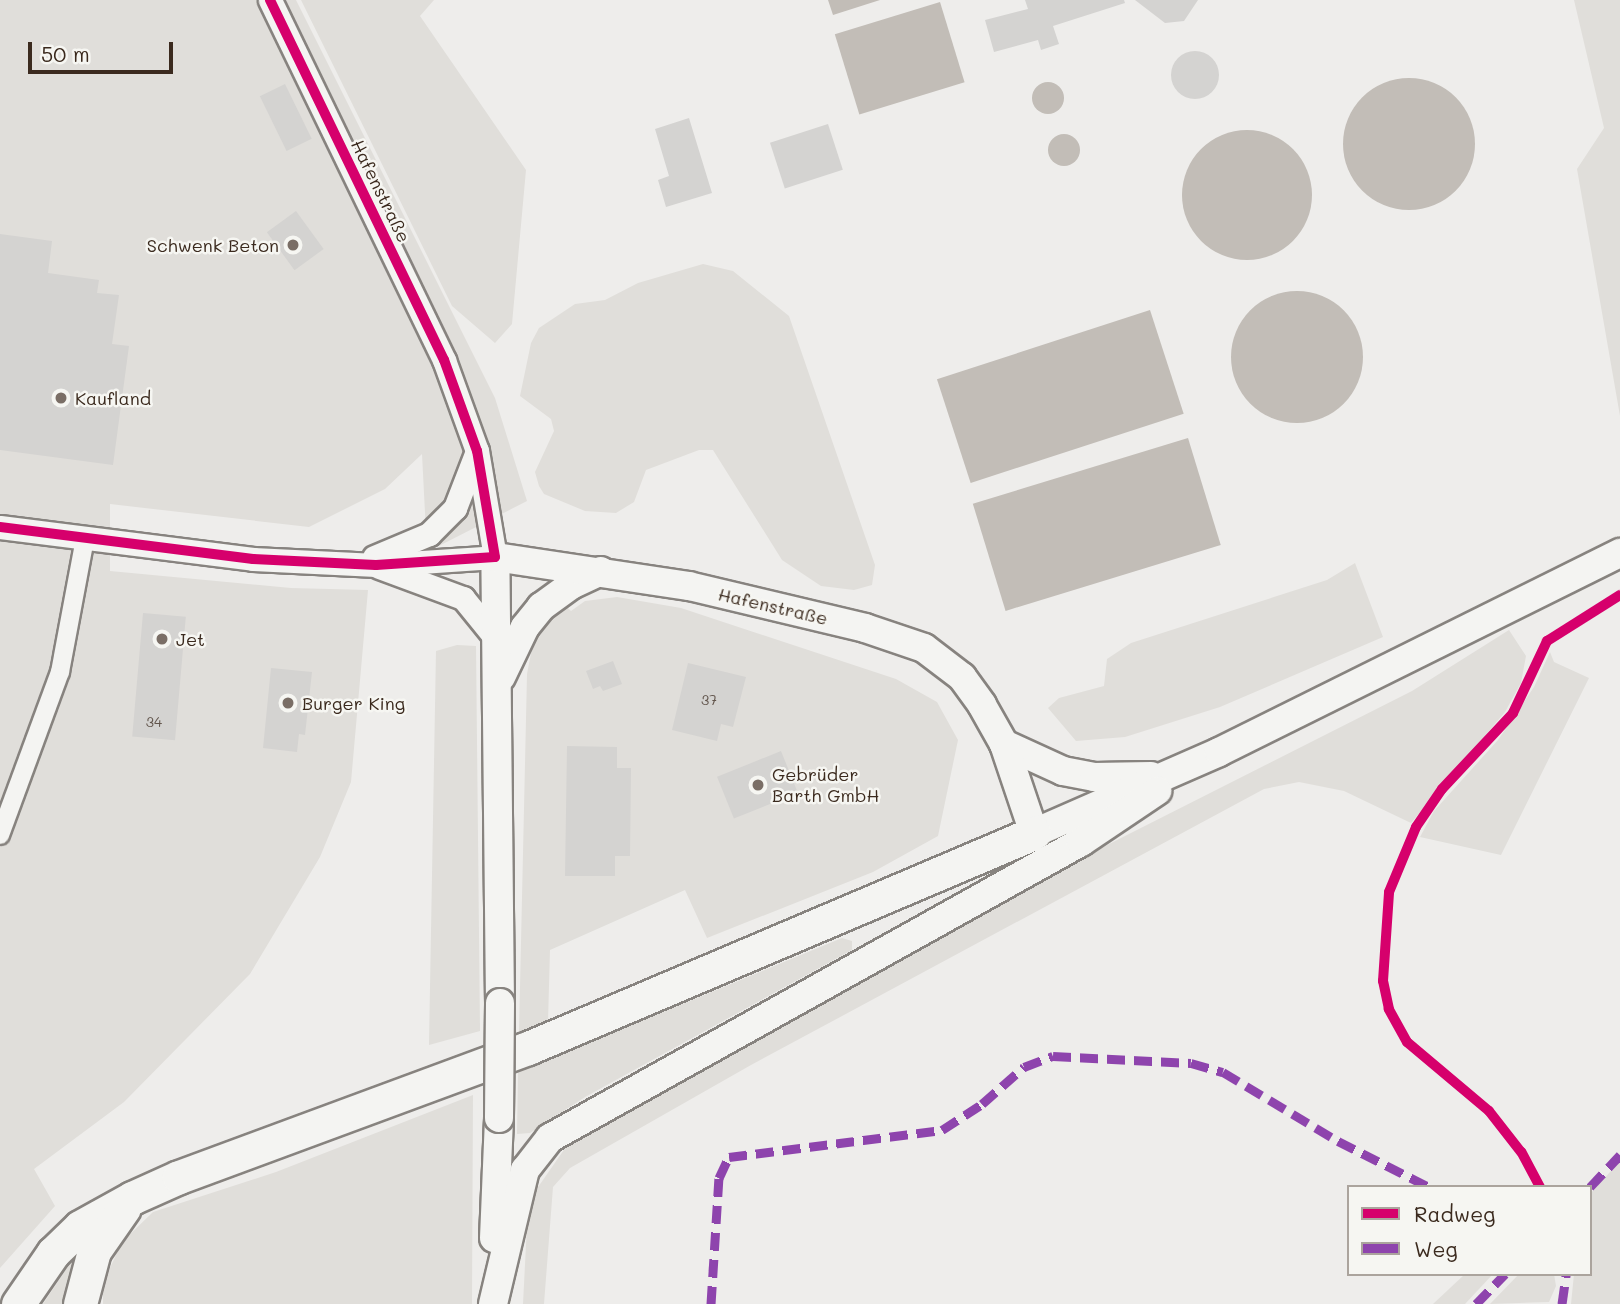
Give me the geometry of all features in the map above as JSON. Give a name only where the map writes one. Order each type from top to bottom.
[{"type":"highway","points":[[18,1304],[53,1253],[80,1227],[132,1198],[179,1177],[528,1048],[1034,833]]},
{"type":"highway","points":[[80,1304],[94,1251],[132,1198]]},
{"type":"main road","points":[[1034,833],[1192,765],[1620,553]]},
{"type":"main road","name":"Hafenstraße","points":[[495,557],[601,571],[701,589],[905,640],[941,657],[982,705],[1003,744],[1034,833]]},
{"type":"main road","points":[[492,1304],[500,1003],[495,557]]},
{"type":"main road","points":[[498,684],[525,627],[541,607],[571,585],[601,571]]},
{"type":"main road","points":[[1003,744],[1063,771],[1094,776],[1164,776]]},
{"type":"main road","points":[[492,1304],[525,1170],[550,1138],[1081,842],[1192,765]]},
{"type":"street","name":"Hafenstraße","points":[[270,0],[459,398],[477,451],[495,557]]},
{"type":"street","points":[[351,565],[429,534],[454,508],[477,451]]},
{"type":"street","points":[[0,527],[253,559],[351,565],[495,557]]},
{"type":"street","points":[[0,835],[60,673],[85,538]]},
{"type":"street","points":[[376,565],[463,598],[498,641]]},
{"type":"shaded area","points":[[0,0],[296,0],[495,398],[527,501],[427,552],[422,454],[385,489],[309,527],[110,504],[110,571],[291,588],[368,590],[351,782],[320,857],[250,974],[124,1102],[34,1169],[55,1206],[0,1268]]},
{"type":"shaded area","points":[[301,0],[434,0],[420,16],[526,170],[512,324],[495,343],[452,306]]},
{"type":"shaded area","points":[[828,0],[880,0],[833,15]]},
{"type":"shaded area","points":[[1574,0],[1620,0],[1620,416],[1577,169],[1604,128]]},
{"type":"shaded area","points":[[940,2],[965,82],[859,114],[835,34]]},
{"type":"shaded area","points":[[1409,78],[1434,83],[1455,98],[1470,119],[1475,144],[1470,169],[1455,190],[1434,205],[1409,210],[1384,205],[1363,190],[1348,169],[1343,144],[1348,119],[1363,98],[1384,83]]},
{"type":"shaded area","points":[[1048,82],[1059,87],[1064,98],[1059,109],[1048,114],[1037,109],[1032,98],[1037,87]]},
{"type":"shaded area","points":[[1247,130],[1272,135],[1293,149],[1307,170],[1312,195],[1307,220],[1293,241],[1272,255],[1247,260],[1222,255],[1201,241],[1187,220],[1182,195],[1187,170],[1201,149],[1222,135]]},
{"type":"shaded area","points":[[1064,134],[1076,138],[1080,150],[1076,162],[1064,166],[1052,162],[1048,150],[1052,138]]},
{"type":"shaded area","points":[[703,264],[733,271],[789,316],[875,565],[872,585],[854,590],[821,586],[782,560],[713,450],[699,450],[646,470],[634,502],[616,513],[585,511],[544,494],[539,486],[535,472],[554,431],[551,419],[520,396],[531,343],[539,328],[575,304],[605,300],[638,283]]},
{"type":"shaded area","points":[[1297,291],[1322,296],[1344,310],[1358,332],[1363,357],[1358,382],[1344,404],[1322,418],[1297,423],[1272,418],[1250,404],[1236,382],[1231,357],[1236,332],[1250,310],[1272,296]]},
{"type":"shaded area","points":[[1150,310],[1184,414],[971,483],[937,379]]},
{"type":"shaded area","points":[[1188,438],[1221,545],[1006,611],[973,504]]},
{"type":"shaded area","points":[[1355,563],[1383,637],[1220,707],[1125,737],[1076,741],[1048,708],[1059,698],[1104,686],[1107,659],[1131,643],[1327,580]]},
{"type":"shaded area","points":[[617,597],[681,608],[896,679],[937,702],[958,740],[938,836],[873,872],[707,938],[685,890],[550,950],[548,1022],[519,1032],[527,674],[532,648],[543,623],[564,604],[571,611],[585,601]]},
{"type":"shaded area","points":[[1509,630],[1526,656],[1521,683],[1505,712],[1411,823],[1344,791],[1299,782],[1264,789],[751,1065],[570,1168],[553,1187],[544,1304],[523,1304],[527,1225],[536,1190],[568,1144],[1032,883],[1412,691]]},
{"type":"shaded area","points":[[457,645],[476,646],[480,1031],[429,1045],[436,651]]},
{"type":"shaded area","points":[[1550,652],[1554,662],[1589,678],[1501,855],[1420,837],[1434,811],[1498,740],[1534,687]]},
{"type":"shaded area","points":[[842,938],[852,941],[852,950],[585,1097],[530,1133],[517,1134],[518,1072]]},
{"type":"shaded area","points":[[473,1095],[472,1304],[103,1304],[103,1283],[122,1242],[153,1212],[276,1172]]},
{"type":"shaded area","points":[[1620,1161],[1620,1304],[1571,1304],[1574,1276],[1592,1276],[1592,1192]]},
{"type":"shaded area","points":[[79,1250],[65,1304],[43,1304]]},
{"type":"shaded area","points":[[1463,1276],[1491,1276],[1465,1304],[1433,1304]]},
{"type":"shaded area","points":[[1517,1276],[1554,1276],[1556,1286],[1549,1302],[1490,1304]]},
{"type":"building","points":[[1025,0],[1124,0],[1125,3],[1053,26],[1059,44],[1041,50],[1038,40],[994,52],[985,20],[1028,9]]},
{"type":"building","points":[[1135,0],[1198,0],[1184,21],[1165,23]]},
{"type":"building","points":[[1195,51],[1212,58],[1219,75],[1212,92],[1195,99],[1178,92],[1171,75],[1178,58]]},
{"type":"building","points":[[285,84],[312,139],[287,151],[260,96]]},
{"type":"building","points":[[689,118],[712,193],[666,207],[658,180],[669,176],[655,129]]},
{"type":"building","points":[[828,124],[843,170],[785,189],[770,143]]},
{"type":"building","points":[[296,211],[324,249],[295,270],[267,232]]},
{"type":"building","name":"Kaufland","points":[[0,234],[52,241],[48,273],[99,280],[97,293],[119,295],[112,344],[129,346],[113,465],[0,450]]},
{"type":"building","name":"Jet","points":[[143,613],[186,617],[175,740],[132,737]]},
{"type":"building","points":[[613,661],[622,684],[603,691],[600,686],[593,689],[586,671]]},
{"type":"building","points":[[688,663],[746,677],[733,727],[721,724],[717,741],[672,730]]},
{"type":"building","name":"Burger King","points":[[271,668],[312,672],[305,735],[299,734],[297,752],[263,748]]},
{"type":"building","points":[[567,746],[617,747],[617,768],[631,768],[630,856],[615,856],[615,876],[565,876]]},
{"type":"building","name":"Gebrüder Barth GmbH","points":[[781,751],[798,793],[734,819],[717,777]]},
{"type":"marked path","points":[[711,1304],[719,1178],[729,1157],[942,1130],[982,1104],[1024,1067],[1053,1056],[1191,1063],[1223,1072],[1338,1141],[1425,1185]]},
{"type":"marked path","points":[[1592,1185],[1620,1155]]},
{"type":"marked path","points":[[1476,1304],[1503,1276]]},
{"type":"marked path","points":[[1562,1304],[1566,1276]]},
{"type":"cycle path","points":[[0,527],[253,559],[376,565],[495,557],[477,451],[444,360],[270,0]]},
{"type":"cycle path","points":[[1539,1185],[1521,1152],[1489,1111],[1407,1042],[1389,1009],[1383,981],[1389,892],[1416,827],[1442,789],[1513,713],[1547,641],[1620,595]]},
{"type":"place","name":"Schwenk Beton","points":[[293,245]]},
{"type":"place","name":"Kaufland","points":[[61,398]]},
{"type":"place","name":"Jet","points":[[162,639]]},
{"type":"place","name":"Burger King","points":[[288,703]]},
{"type":"place","name":"Gebrüder Barth GmbH","points":[[758,785]]}]
